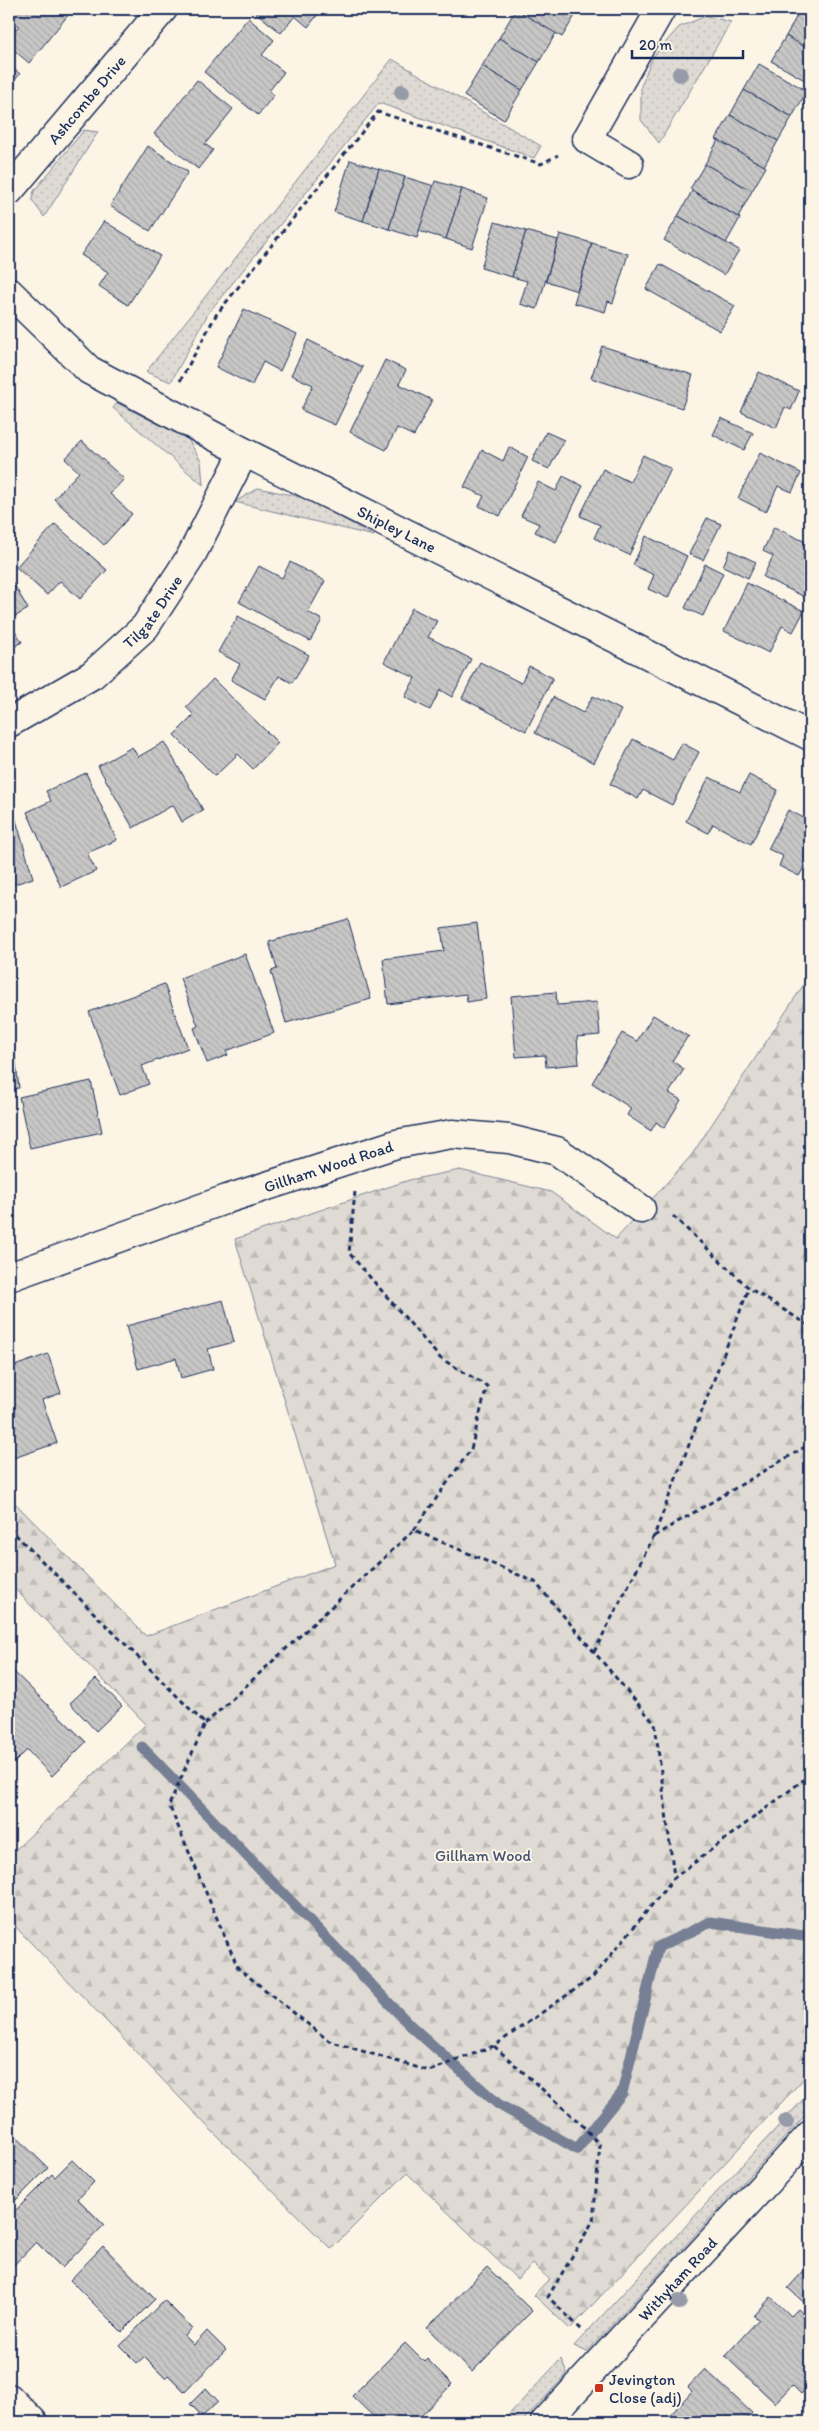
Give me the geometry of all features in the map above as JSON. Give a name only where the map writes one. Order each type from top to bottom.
[{"type":"street","name":"Ashcombe Drive","points":[[9,191],[164,9]]},
{"type":"street","points":[[629,164],[587,139],[661,9]]},
{"type":"street","name":"Shipley Lane","points":[[9,292],[89,370],[244,452],[809,732]]},
{"type":"street","name":"Tilgate Drive","points":[[9,723],[92,675],[145,627],[190,558],[244,452]]},
{"type":"street","name":"Gillham Wood Road","points":[[9,1277],[226,1199],[358,1156],[396,1144],[452,1134],[509,1139],[556,1151],[641,1209]]},
{"type":"street","name":"Withyham Road","points":[[545,2422],[810,2135]]},
{"type":"street","points":[[9,2398],[33,2422]]},
{"type":"path","points":[[164,410],[216,316],[378,112],[541,164],[587,139]]},
{"type":"path","points":[[358,1156],[348,1253],[440,1358],[487,1386],[471,1449],[414,1530],[205,1724],[169,1804],[238,1968],[329,2041],[429,2071],[494,2046],[593,1977],[674,1878],[810,1775]]},
{"type":"path","points":[[641,1209],[670,1214],[749,1288],[810,1326]]},
{"type":"path","points":[[594,1652],[654,1536],[749,1288]]},
{"type":"path","points":[[654,1536],[810,1444]]},
{"type":"path","points":[[9,1528],[205,1724]]},
{"type":"path","points":[[414,1530],[535,1582],[655,1724],[674,1878]]},
{"type":"path","points":[[494,2046],[581,2124],[600,2145],[593,2221],[548,2297],[608,2355]]},
{"type":"green space","points":[[706,16],[731,22],[659,143],[641,120],[641,86],[652,58],[679,27]]},
{"type":"green space","points":[[392,59],[541,146],[534,158],[379,103],[209,312],[171,382],[146,372]]},
{"type":"green space","points":[[84,130],[98,132],[44,217],[32,200],[34,191]]},
{"type":"green space","points":[[117,403],[188,439],[201,461],[203,485],[113,408]]},
{"type":"green space","points":[[258,488],[306,498],[374,536],[235,502]]},
{"type":"green space","name":"Gillham Wood","points":[[810,975],[810,2072],[570,2329],[534,2295],[549,2279],[533,2264],[517,2279],[407,2173],[331,2249],[210,2129],[9,1920],[9,1856],[146,1724],[9,1583],[9,1497],[146,1636],[335,1564],[235,1239],[409,1180],[460,1170],[551,1192],[616,1239],[691,1156]]},
{"type":"green space","points":[[810,2092],[810,2110],[587,2352],[574,2346]]},
{"type":"green space","points":[[561,2359],[567,2374],[522,2422],[502,2422]]},
{"type":"building","points":[[10,9],[73,9],[29,63],[9,46],[9,37],[19,26],[9,17]]},
{"type":"building","points":[[322,9],[308,27],[295,16],[281,33],[253,10]]},
{"type":"building","points":[[516,9],[556,33],[539,62],[499,38]]},
{"type":"building","points":[[524,9],[579,9],[562,37],[522,13]]},
{"type":"building","points":[[800,10],[810,16],[810,50],[786,36]]},
{"type":"building","points":[[248,18],[274,40],[262,55],[284,72],[269,91],[274,95],[258,115],[204,72]]},
{"type":"building","points":[[786,36],[810,50],[810,83],[771,61]]},
{"type":"building","points":[[499,38],[539,62],[522,90],[482,66]]},
{"type":"building","points":[[759,64],[807,91],[792,117],[744,90]]},
{"type":"building","points":[[9,65],[20,74],[9,87]]},
{"type":"building","points":[[482,66],[522,90],[504,120],[464,96]]},
{"type":"building","points":[[197,80],[233,109],[205,144],[213,150],[198,169],[154,134]]},
{"type":"building","points":[[744,90],[792,117],[778,141],[730,115]]},
{"type":"building","points":[[730,115],[778,141],[764,166],[716,139]]},
{"type":"building","points":[[718,140],[766,167],[752,191],[705,164]]},
{"type":"building","points":[[148,146],[188,172],[150,231],[110,206]]},
{"type":"building","points":[[350,160],[379,169],[363,221],[334,212]]},
{"type":"building","points":[[705,164],[752,191],[738,217],[690,189]]},
{"type":"building","points":[[379,169],[405,177],[389,229],[363,221]]},
{"type":"building","points":[[405,177],[434,186],[417,238],[389,229]]},
{"type":"building","points":[[435,181],[462,189],[446,239],[419,231]]},
{"type":"building","points":[[462,189],[488,198],[472,248],[446,239]]},
{"type":"building","points":[[692,191],[740,218],[726,243],[678,216]]},
{"type":"building","points":[[678,216],[739,250],[724,275],[664,240]]},
{"type":"building","points":[[104,221],[160,256],[128,305],[99,286],[108,272],[81,255]]},
{"type":"building","points":[[495,222],[526,231],[512,277],[481,268]]},
{"type":"building","points":[[526,231],[558,240],[537,309],[520,304],[527,281],[512,277]]},
{"type":"building","points":[[560,234],[592,243],[577,291],[546,281]]},
{"type":"building","points":[[592,243],[628,254],[613,303],[608,301],[605,312],[574,303]]},
{"type":"building","points":[[660,264],[735,306],[720,331],[646,289]]},
{"type":"building","points":[[244,309],[297,334],[280,371],[263,362],[252,385],[216,367]]},
{"type":"building","points":[[308,340],[363,367],[335,425],[301,410],[313,385],[291,375]]},
{"type":"building","points":[[602,346],[693,375],[682,408],[591,378]]},
{"type":"building","points":[[385,360],[406,370],[399,384],[432,400],[414,436],[397,428],[386,450],[350,432]]},
{"type":"building","points":[[759,372],[799,391],[791,410],[785,407],[776,428],[741,412]]},
{"type":"building","points":[[721,418],[753,433],[744,450],[713,435]]},
{"type":"building","points":[[546,432],[564,440],[549,469],[532,461]]},
{"type":"building","points":[[82,441],[124,479],[110,494],[132,514],[104,545],[54,499],[79,472],[65,459]]},
{"type":"building","points":[[509,447],[528,457],[500,516],[479,506],[484,496],[464,487],[482,450],[503,461]]},
{"type":"building","points":[[760,453],[801,473],[792,492],[778,486],[766,512],[738,498]]},
{"type":"building","points":[[643,455],[671,469],[629,555],[594,538],[600,525],[580,516],[603,469],[630,482]]},
{"type":"building","points":[[563,476],[583,486],[556,542],[535,532],[539,524],[521,516],[538,482],[556,491]]},
{"type":"building","points":[[707,518],[721,524],[703,560],[689,554]]},
{"type":"building","points":[[55,524],[107,570],[80,599],[60,581],[47,595],[16,567]]},
{"type":"building","points":[[774,527],[810,544],[810,591],[807,598],[763,577],[773,556],[763,551]]},
{"type":"building","points":[[646,536],[687,556],[668,598],[648,589],[654,575],[633,565]]},
{"type":"building","points":[[730,550],[756,562],[748,578],[723,566]]},
{"type":"building","points":[[290,562],[325,581],[308,612],[322,620],[310,641],[239,602],[259,566],[282,578]]},
{"type":"building","points":[[705,564],[723,573],[703,616],[685,608]]},
{"type":"building","points":[[9,576],[28,609],[9,620]]},
{"type":"building","points":[[747,583],[804,611],[793,632],[782,626],[769,653],[724,631]]},
{"type":"building","points":[[412,608],[437,621],[428,637],[471,659],[452,697],[440,690],[430,710],[405,697],[415,678],[384,662]]},
{"type":"building","points":[[238,616],[309,655],[292,683],[279,676],[265,699],[231,680],[240,664],[218,652]]},
{"type":"building","points":[[9,621],[22,642],[9,650]]},
{"type":"building","points":[[480,662],[521,683],[529,666],[553,678],[526,731],[462,698]]},
{"type":"building","points":[[213,679],[278,743],[253,769],[238,754],[215,776],[174,735],[194,715],[186,707]]},
{"type":"building","points":[[593,696],[621,710],[594,763],[535,733],[553,697],[583,713]]},
{"type":"building","points":[[633,739],[673,760],[682,743],[699,752],[672,805],[643,790],[638,799],[610,784]]},
{"type":"building","points":[[164,742],[203,810],[182,822],[173,805],[133,828],[98,766],[132,747],[138,757]]},
{"type":"building","points":[[86,773],[117,840],[87,853],[96,871],[61,887],[27,812],[51,801],[46,791]]},
{"type":"building","points":[[749,775],[778,790],[751,844],[713,824],[708,833],[686,821],[709,777],[740,792]]},
{"type":"building","points":[[788,810],[810,821],[810,870],[804,867],[799,876],[779,866],[783,856],[768,849]]},
{"type":"building","points":[[14,813],[33,878],[9,886],[9,815]]},
{"type":"building","points":[[348,919],[371,999],[286,1023],[271,971],[277,969],[269,942]]},
{"type":"building","points":[[477,923],[486,999],[467,1002],[466,994],[388,1004],[383,959],[444,951],[441,928]]},
{"type":"building","points":[[245,954],[274,1033],[226,1051],[228,1055],[207,1063],[194,1028],[198,1026],[180,978]]},
{"type":"building","points":[[164,984],[188,1048],[142,1066],[149,1084],[120,1095],[89,1012]]},
{"type":"building","points":[[556,992],[557,1005],[597,1002],[600,1035],[577,1037],[579,1064],[546,1067],[545,1055],[516,1057],[511,996]]},
{"type":"building","points":[[653,1015],[688,1036],[672,1061],[684,1069],[669,1093],[681,1100],[664,1128],[656,1122],[651,1131],[627,1115],[631,1108],[592,1083],[622,1033],[637,1041]]},
{"type":"building","points":[[11,1023],[19,1088],[9,1089],[9,1024]]},
{"type":"building","points":[[91,1081],[102,1132],[30,1148],[19,1097]]},
{"type":"building","points":[[223,1300],[234,1342],[208,1349],[213,1369],[181,1378],[176,1358],[138,1369],[126,1326]]},
{"type":"building","points":[[48,1354],[61,1393],[42,1400],[57,1443],[11,1459],[9,1453],[9,1368]]},
{"type":"building","points":[[13,1671],[86,1742],[52,1776],[27,1750],[9,1768],[9,1675]]},
{"type":"building","points":[[96,1679],[122,1706],[96,1731],[70,1703]]},
{"type":"building","points":[[9,2130],[48,2168],[9,2207]]},
{"type":"building","points":[[72,2160],[94,2182],[78,2199],[104,2225],[62,2268],[36,2242],[9,2270],[9,2217],[52,2174],[55,2177]]},
{"type":"building","points":[[103,2246],[155,2299],[122,2332],[70,2280]]},
{"type":"building","points":[[810,2264],[810,2308],[788,2288]]},
{"type":"building","points":[[487,2267],[532,2311],[472,2372],[427,2328]]},
{"type":"building","points":[[771,2297],[791,2316],[798,2309],[810,2320],[810,2385],[801,2394],[792,2385],[775,2403],[725,2356],[759,2319],[754,2316]]},
{"type":"building","points":[[164,2300],[192,2328],[185,2336],[194,2345],[207,2331],[226,2350],[185,2392],[168,2375],[165,2378],[144,2357],[137,2363],[120,2346]]},
{"type":"building","points":[[405,2343],[424,2362],[427,2359],[452,2384],[415,2422],[386,2422],[380,2416],[377,2420],[352,2396]]},
{"type":"building","points":[[705,2369],[752,2413],[744,2422],[664,2422],[692,2391],[688,2387]]},
{"type":"building","points":[[206,2388],[218,2401],[202,2416],[190,2404]]},
{"type":"waterway","points":[[142,1747],[411,2026],[498,2104],[577,2149],[622,2093],[658,1947],[711,1922],[810,1937]]},
{"type":"place","name":"Jevington Close (adj)","points":[[599,2388]]}]
